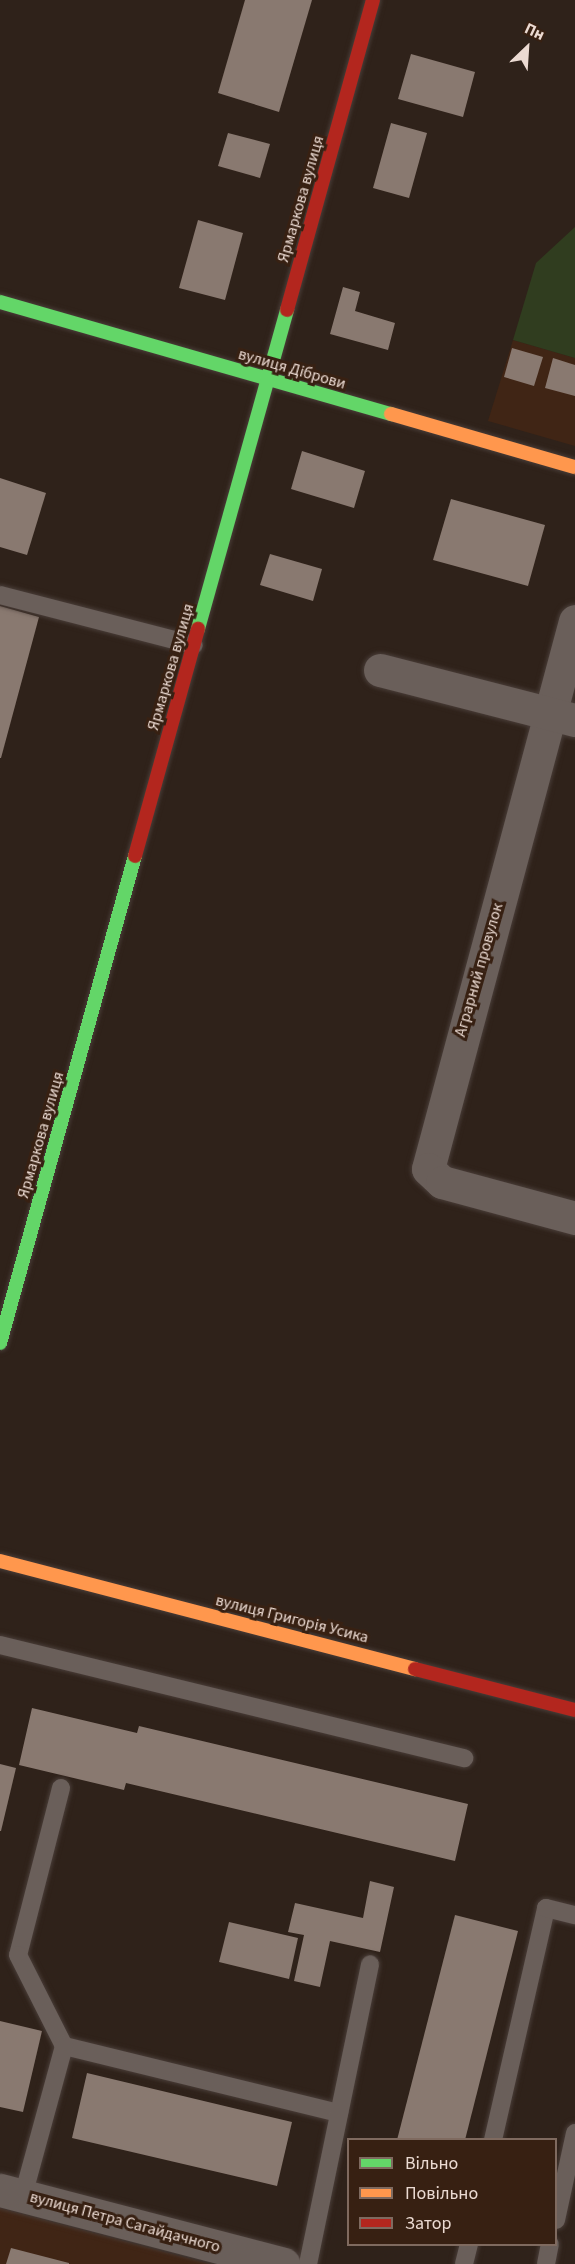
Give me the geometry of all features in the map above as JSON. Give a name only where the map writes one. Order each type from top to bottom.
[{"type":"street","name":"Ярмаркова вулиця","points":[[0,1342],[373,0]]},
{"type":"street","name":"вулиця Діброви","points":[[0,302],[575,467]]},
{"type":"street","name":"Аграрний провулок","points":[[575,621],[563,718],[428,1169],[442,1182],[575,1218]]},
{"type":"street","points":[[380,670],[563,718]]},
{"type":"street","name":"вулиця Григорія Усика","points":[[0,1561],[575,1710]]},
{"type":"street","name":"вулиця Петра Сагайдачного","points":[[12,2193],[284,2264]]},
{"type":"lane","points":[[0,595],[194,645]]},
{"type":"lane","points":[[0,1645],[464,1758]]},
{"type":"lane","points":[[12,2193],[64,2046],[18,1955],[61,1788]]},
{"type":"lane","points":[[493,2138],[546,1908],[575,1915]]},
{"type":"lane","points":[[308,2264],[370,1964]]},
{"type":"lane","points":[[64,2046],[339,2113]]},
{"type":"lane","points":[[557,2211],[575,2133]]},
{"type":"lane","points":[[464,2264],[468,2246]]},
{"type":"lane","points":[[546,2264],[550,2246]]},
{"type":"shaded area","points":[[513,340],[575,358],[575,446],[488,421]]},
{"type":"shaded area","points":[[0,2208],[210,2264],[0,2264]]},
{"type":"green space","points":[[575,227],[575,358],[513,340],[536,263]]},
{"type":"building","points":[[245,0],[312,0],[279,112],[218,93]]},
{"type":"building","points":[[411,54],[475,72],[463,117],[398,99]]},
{"type":"building","points":[[391,123],[427,133],[409,198],[373,188]]},
{"type":"building","points":[[228,133],[270,144],[260,178],[218,166]]},
{"type":"building","points":[[198,220],[243,233],[225,300],[179,288]]},
{"type":"building","points":[[343,287],[360,292],[355,311],[395,323],[388,350],[330,334]]},
{"type":"building","points":[[512,348],[543,357],[534,386],[504,377]]},
{"type":"building","points":[[553,358],[575,365],[575,396],[545,388]]},
{"type":"building","points":[[302,451],[365,471],[354,508],[291,489]]},
{"type":"building","points":[[0,478],[46,493],[27,555],[0,547]]},
{"type":"building","points":[[451,499],[545,525],[528,586],[433,560]]},
{"type":"building","points":[[270,554],[322,569],[313,601],[260,585]]},
{"type":"building","points":[[0,606],[39,617],[1,758],[0,758]]},
{"type":"building","points":[[32,1708],[137,1733],[139,1726],[468,1804],[455,1861],[126,1783],[124,1790],[19,1765]]},
{"type":"building","points":[[0,1764],[16,1768],[1,1831],[0,1831]]},
{"type":"building","points":[[370,1881],[394,1887],[380,1952],[330,1941],[320,1987],[294,1981],[304,1935],[288,1932],[295,1903],[363,1918]]},
{"type":"building","points":[[455,1915],[518,1931],[466,2138],[398,2138]]},
{"type":"building","points":[[229,1922],[298,1938],[289,1979],[219,1962]]},
{"type":"building","points":[[0,2021],[42,2031],[23,2112],[0,2107]]},
{"type":"building","points":[[87,2073],[292,2122],[277,2186],[72,2138]]},
{"type":"building","points":[[11,2248],[69,2263],[69,2264],[6,2264]]},
{"type":"traffic: fast","points":[[0,302],[391,414]]},
{"type":"traffic: fast","points":[[198,629],[287,310]]},
{"type":"traffic: fast","points":[[0,1343],[135,856]]},
{"type":"traffic: slow","points":[[391,414],[575,467]]},
{"type":"traffic: slow","points":[[0,1561],[415,1669]]},
{"type":"traffic: jam","points":[[287,310],[373,0]]},
{"type":"traffic: jam","points":[[135,856],[198,629]]},
{"type":"traffic: jam","points":[[415,1669],[575,1710]]}]
